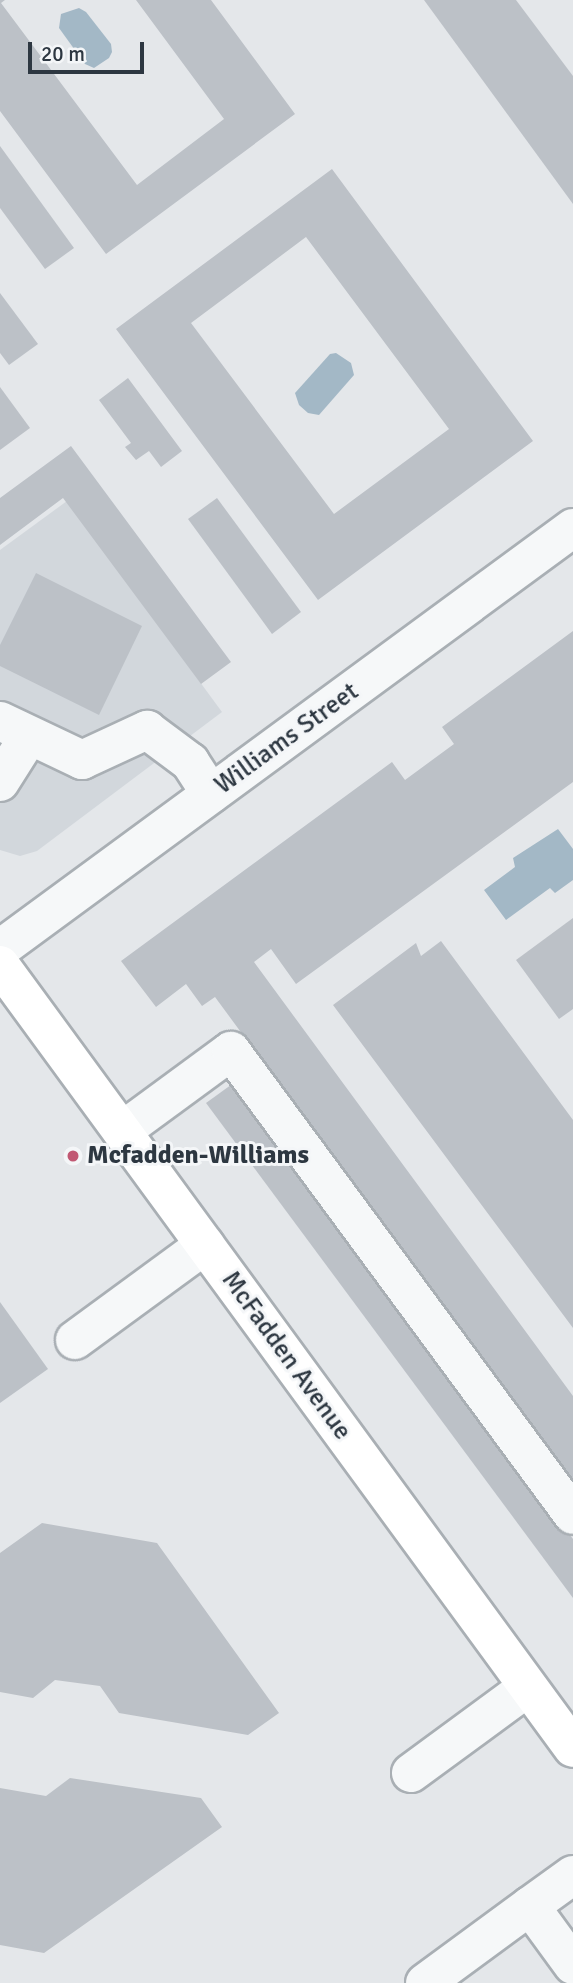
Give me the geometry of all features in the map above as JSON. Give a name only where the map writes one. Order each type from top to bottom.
[{"type":"main road","name":"McFadden Avenue","points":[[0,965],[573,1748]]},
{"type":"street","name":"Williams Street","points":[[0,949],[573,528]]},
{"type":"street","points":[[0,782],[14,729],[82,760],[147,730],[190,762],[211,794]]},
{"type":"street","points":[[122,1131],[231,1051],[573,1515]]},
{"type":"street","points":[[75,1340],[205,1245]]},
{"type":"street","points":[[411,1773],[528,1687]]},
{"type":"street","points":[[425,1983],[573,1875]]},
{"type":"street","points":[[530,1906],[573,1965]]},
{"type":"shaded area","points":[[67,501],[222,712],[37,851],[20,856],[0,850],[0,550]]},
{"type":"water","points":[[79,8],[86,12],[111,44],[112,52],[109,58],[94,68],[85,64],[59,28],[61,14]]},
{"type":"water","points":[[336,353],[351,363],[354,375],[319,415],[308,413],[299,405],[295,393],[330,354]]},
{"type":"water","points":[[558,829],[573,849],[573,880],[555,893],[550,888],[506,920],[484,890],[515,867],[513,858]]},
{"type":"building","points":[[0,0],[5,0],[1,3],[137,185],[224,119],[136,0],[211,0],[295,114],[106,254],[0,111]]},
{"type":"building","points":[[424,0],[516,0],[573,76],[573,204]]},
{"type":"building","points":[[0,146],[74,248],[45,269],[0,208]]},
{"type":"building","points":[[332,169],[533,441],[318,600],[116,329]],"holes":[[[306,237],[449,429],[334,514],[191,323]]]},
{"type":"building","points":[[0,293],[38,344],[9,365],[0,353]]},
{"type":"building","points":[[128,378],[182,451],[161,467],[149,451],[136,460],[125,447],[131,443],[99,400]]},
{"type":"building","points":[[0,387],[30,428],[0,450]]},
{"type":"building","points":[[71,446],[231,662],[201,684],[63,498],[0,545],[0,498]]},
{"type":"building","points":[[217,498],[301,612],[272,634],[188,519]]},
{"type":"building","points":[[36,573],[142,626],[99,715],[0,666],[0,645]]},
{"type":"building","points":[[573,631],[573,782],[296,984],[271,949],[254,962],[573,1396],[573,1483],[215,997],[202,1006],[186,984],[156,1007],[121,961],[392,762],[405,780],[454,744],[442,727]]},
{"type":"building","points":[[573,918],[573,1009],[559,1019],[516,960]]},
{"type":"building","points":[[441,941],[573,1120],[573,1328],[333,1005],[416,943],[421,956]]},
{"type":"building","points":[[235,1082],[573,1539],[573,1598],[206,1103]]},
{"type":"building","points":[[0,1302],[48,1369],[0,1403]]},
{"type":"building","points":[[42,1523],[157,1543],[279,1713],[248,1735],[119,1713],[100,1686],[55,1680],[33,1698],[0,1692],[0,1553]]},
{"type":"building","points":[[70,1778],[201,1798],[222,1827],[44,1953],[0,1945],[0,1788],[46,1796]]},
{"type":"place","name":"Mcfadden-Williams","points":[[73,1156]]}]
